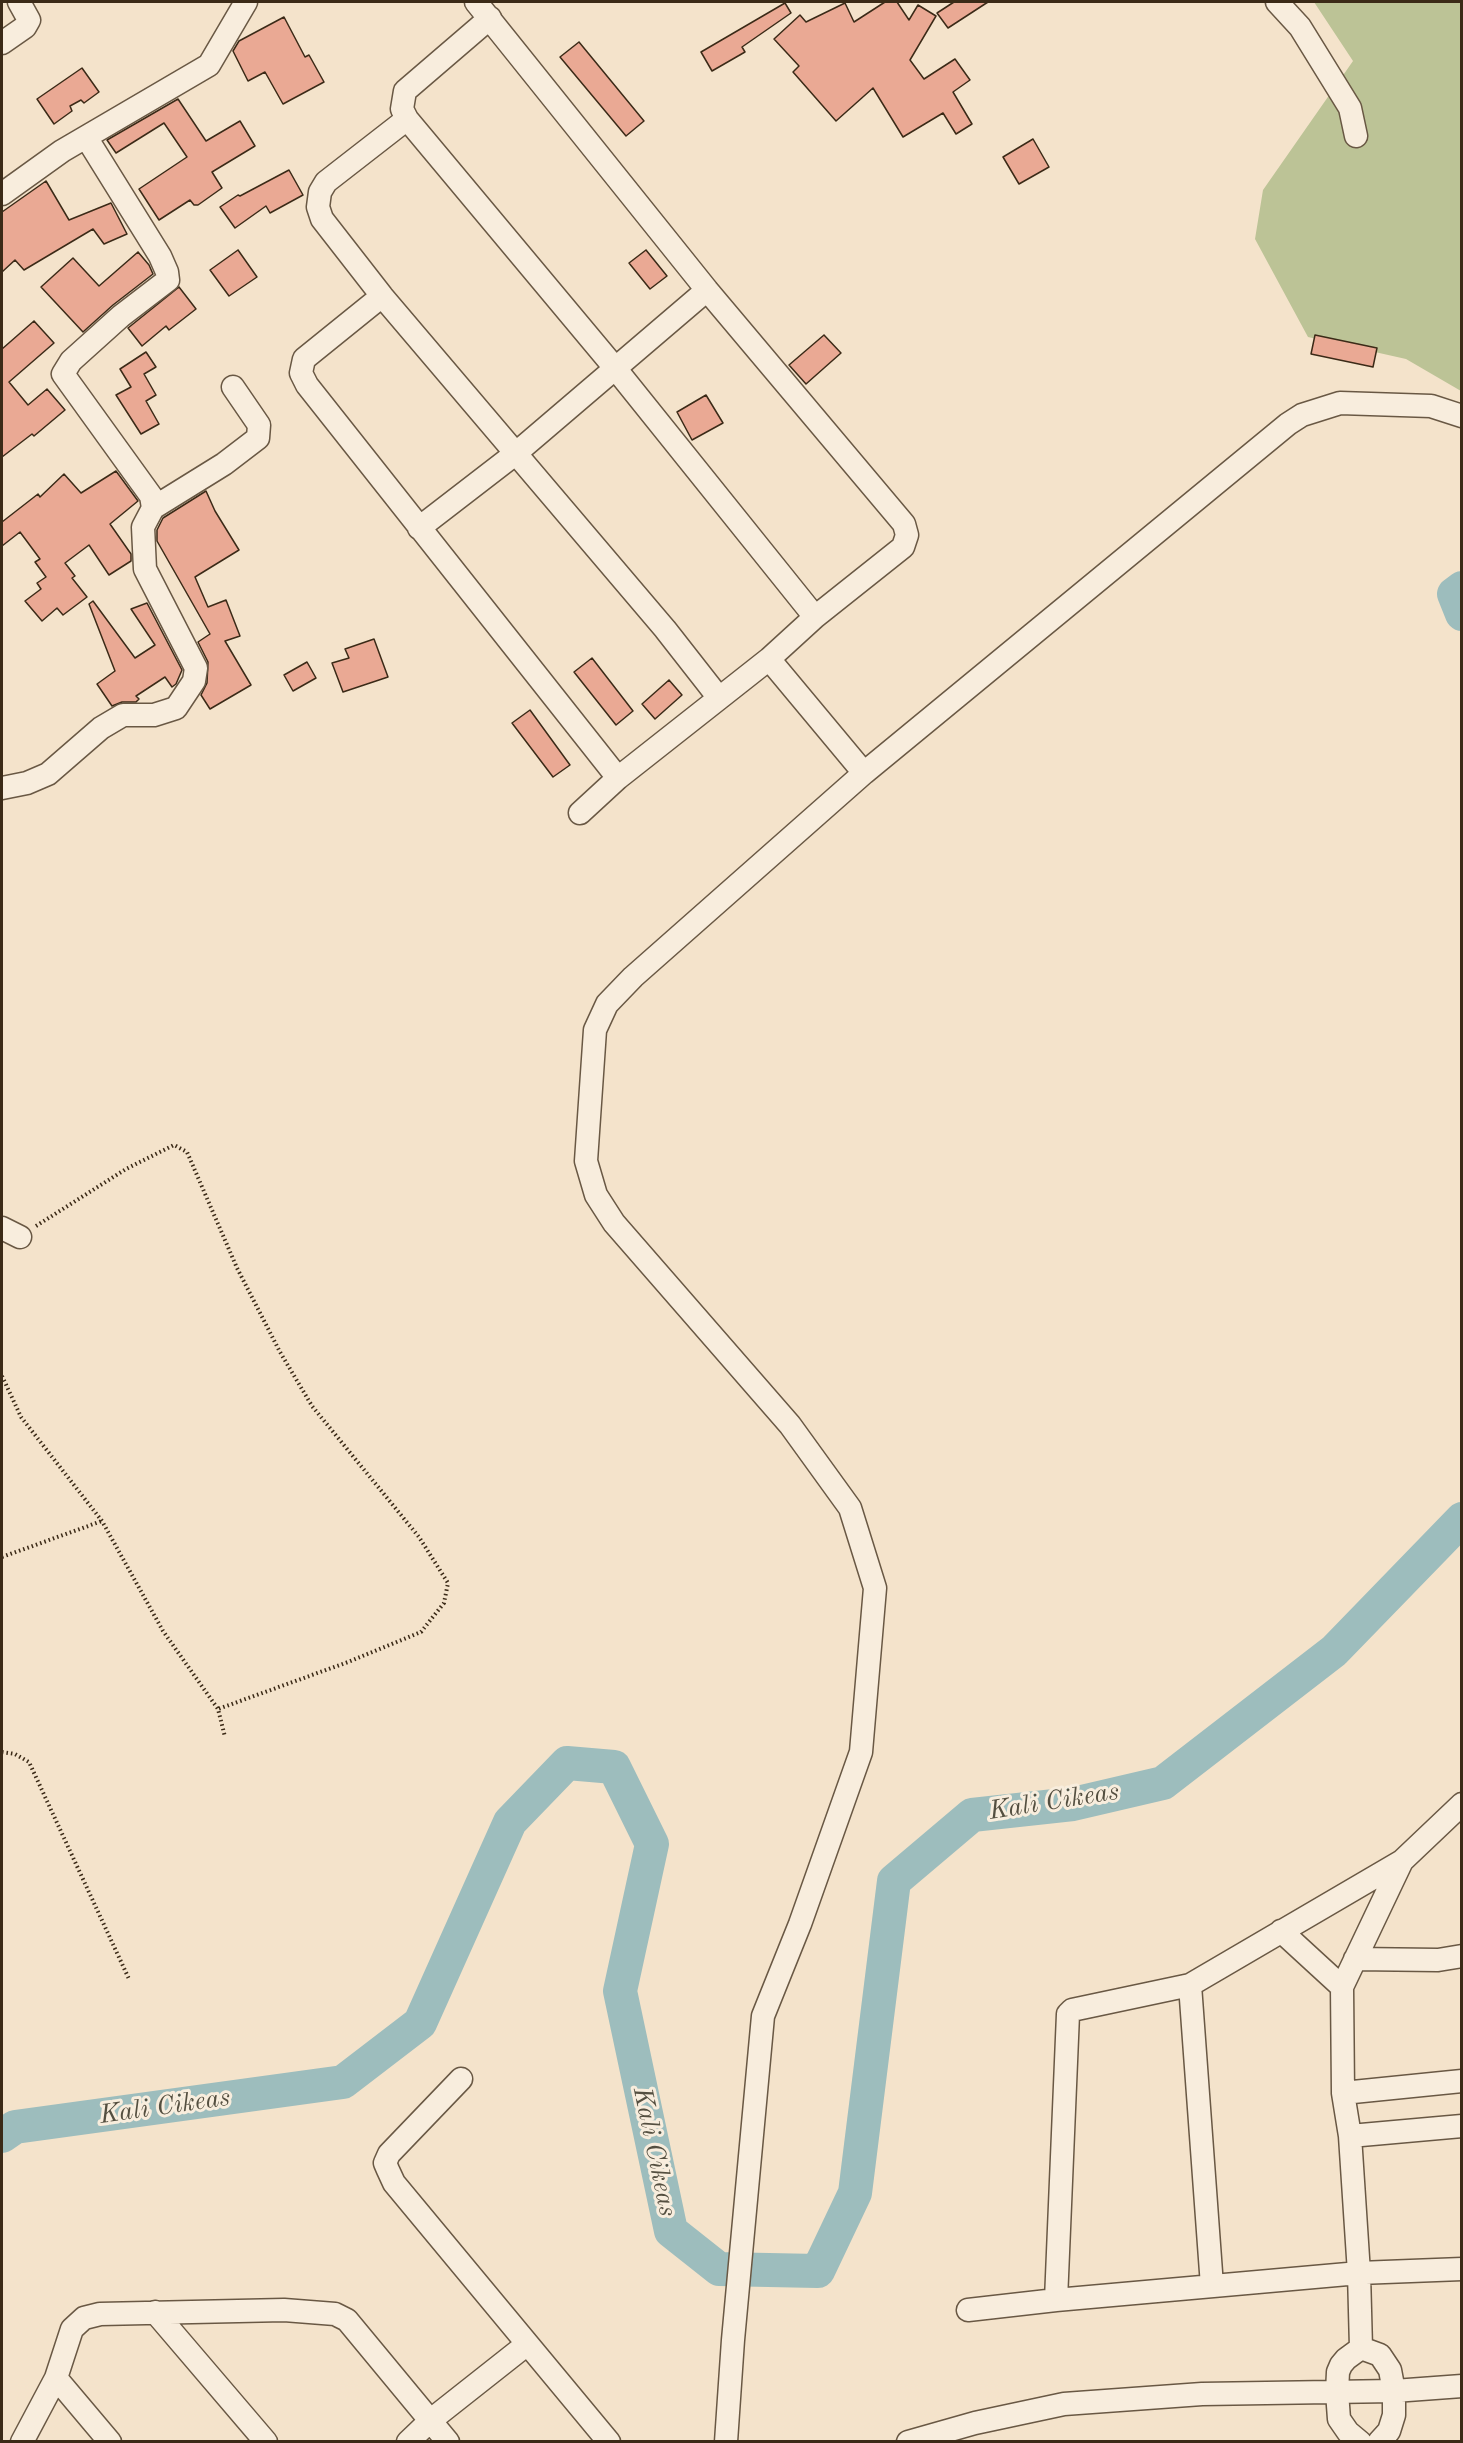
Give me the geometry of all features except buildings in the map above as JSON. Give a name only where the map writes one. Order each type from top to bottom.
[{"type":"street","points":[[2,43],[25,27],[28,20],[19,2]]},
{"type":"street","points":[[2,194],[86,137],[209,66],[246,2]]},
{"type":"street","points":[[1277,2],[1300,27],[1350,108],[1356,136]]},
{"type":"street","points":[[580,813],[618,778],[769,658],[815,617],[903,547],[907,536],[904,524],[707,290],[483,10],[405,91],[402,109],[407,119],[615,368],[815,617]]},
{"type":"street","points":[[407,119],[326,182],[320,192],[318,207],[322,219],[382,296],[665,629],[719,698]]},
{"type":"street","points":[[86,137],[160,256],[168,280],[104,331],[71,361],[63,374],[151,496],[153,508]]},
{"type":"street","points":[[419,528],[515,453],[707,290]]},
{"type":"street","points":[[382,296],[304,359],[301,374],[307,385],[419,528],[618,778]]},
{"type":"street","points":[[2,788],[27,783],[48,774],[101,728],[123,715],[154,715],[176,708],[194,681],[196,668],[145,569],[143,527],[153,508],[224,464],[258,438],[259,425],[233,387]]},
{"type":"street","points":[[726,2442],[733,2340],[763,2016],[800,1924],[861,1752],[875,1588],[850,1508],[790,1425],[614,1223],[596,1196],[586,1161],[595,1030],[607,1004],[633,977],[864,773],[1302,415],[1340,403],[1431,406],[1461,416]]},
{"type":"street","points":[[769,658],[864,773]]},
{"type":"street","points":[[1056,2300],[1068,2014],[1072,2010],[1190,1985],[1402,1861],[1461,1806]]},
{"type":"street","points":[[1361,2348],[1359,2273],[1350,2136],[1343,2093],[1342,1987],[1402,1861]]},
{"type":"street","points":[[1281,1931],[1342,1987]]},
{"type":"street","points":[[1355,1959],[1438,1960],[1461,1956]]},
{"type":"street","points":[[1190,1985],[1212,2286]]},
{"type":"street","points":[[461,2079],[389,2154],[385,2163],[394,2183],[609,2442]]},
{"type":"street","points":[[1343,2093],[1461,2081]]},
{"type":"street","points":[[1350,2136],[1461,2126]]},
{"type":"street","points":[[968,2310],[1359,2273],[1461,2269]]},
{"type":"street","points":[[22,2442],[56,2378],[72,2329],[84,2318],[100,2314],[284,2310],[335,2314],[347,2320],[448,2442]]},
{"type":"street","points":[[156,2312],[266,2442]]},
{"type":"street","points":[[408,2442],[431,2420],[526,2344]]},
{"type":"street","points":[[1361,2348],[1380,2355],[1390,2370],[1394,2391],[1392,2423],[1389,2431],[1379,2442]]},
{"type":"street","points":[[1360,2442],[1348,2432],[1340,2419],[1337,2392],[1338,2372],[1341,2365],[1361,2348]]},
{"type":"street","points":[[56,2378],[110,2442]]},
{"type":"street","points":[[908,2442],[975,2423],[1064,2404],[1202,2394],[1394,2391],[1461,2386]]},
{"type":"path","points":[[11,1233],[174,1145],[187,1152],[237,1268],[280,1352],[312,1406],[419,1537],[448,1583],[444,1603],[421,1632],[348,1662],[218,1709]]},
{"type":"path","points":[[2,1376],[21,1417],[102,1521],[163,1631],[218,1709],[225,1737]]},
{"type":"path","points":[[2,1557],[102,1521]]},
{"type":"path","points":[[2,1752],[15,1754],[29,1762],[129,1979]]},
{"type":"green space","points":[[1314,2],[1461,2],[1461,391],[1406,359],[1308,337],[1255,239],[1263,190],[1353,61]]},
{"type":"waterway","name":"Kali Cikeas","points":[[1462,588],[1454,594],[1462,614]]},
{"type":"waterway","name":"Kali Cikeas","points":[[2,2136],[15,2127],[343,2082],[420,2023],[510,1822],[567,1763],[614,1767],[652,1844],[620,1991],[671,2231],[719,2269],[818,2271],[855,2193],[894,1881],[972,1815],[1073,1804],[1163,1783],[1334,1651],[1462,1519]]}]
